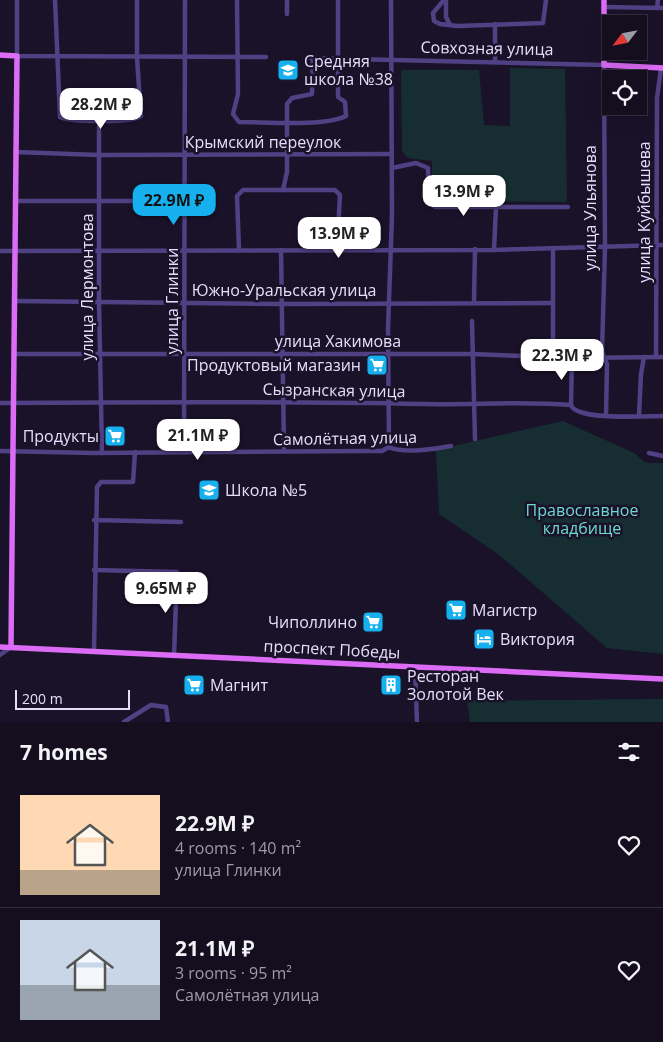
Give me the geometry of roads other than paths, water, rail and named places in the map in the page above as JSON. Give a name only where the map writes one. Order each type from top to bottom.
[{"type":"main road","name":"улица Ульянова","points":[[604,0],[604,65]]},
{"type":"main road","points":[[0,55],[16,56],[11,648]]},
{"type":"main road","name":"Совхозная улица","points":[[604,65],[662,68]]},
{"type":"main road","name":"проспект Победы","points":[[0,647],[663,679]]},
{"type":"street","points":[[17,0],[16,56],[59,58],[266,57]]},
{"type":"street","points":[[55,0],[59,58],[60,117],[99,120],[135,120],[141,116],[137,58],[137,0]]},
{"type":"street","name":"улица Глинки","points":[[184,451],[185,0]]},
{"type":"street","points":[[237,0],[238,94],[233,108],[235,118],[239,122],[336,121],[346,116],[345,102],[338,96],[338,0]]},
{"type":"street","points":[[287,0],[287,14]]},
{"type":"street","points":[[390,447],[391,0]]},
{"type":"street","points":[[445,0],[434,12],[433,17],[440,24],[450,26],[543,23],[546,0]]},
{"type":"street","points":[[445,0],[446,17],[450,26]]},
{"type":"street","points":[[604,7],[660,8],[658,0]]},
{"type":"street","points":[[495,24],[495,62]]},
{"type":"street","name":"Совхозная улица","points":[[286,122],[287,104],[292,98],[312,94],[311,58],[604,65]]},
{"type":"street","name":"улица Ульянова","points":[[604,65],[605,248],[602,351],[607,364],[606,416]]},
{"type":"street","name":"улица Куйбышева","points":[[656,357],[657,98],[662,68]]},
{"type":"street","name":"улица Лермонтова","points":[[99,120],[99,302],[102,453]]},
{"type":"street","points":[[283,190],[287,172],[286,122]]},
{"type":"street","name":"Крымский переулок","points":[[15,152],[99,155],[392,154]]},
{"type":"street","points":[[392,168],[416,163],[428,168],[429,201],[435,207],[568,207]]},
{"type":"street","points":[[238,250],[237,196],[243,190],[332,189],[340,195],[337,250]]},
{"type":"street","points":[[14,201],[184,201]]},
{"type":"street","points":[[494,250],[496,207]]},
{"type":"street","points":[[0,251],[494,250],[663,245]]},
{"type":"street","points":[[474,301],[475,249]]},
{"type":"street","points":[[553,249],[553,357]]},
{"type":"street","points":[[281,250],[284,451]]},
{"type":"street","name":"Южно-Уральская улица","points":[[14,301],[282,304],[474,301],[553,303]]},
{"type":"street","points":[[472,321],[475,439]]},
{"type":"street","name":"улица Хакимова","points":[[14,354],[472,354],[572,358],[663,357]]},
{"type":"street","points":[[640,415],[641,374],[644,357]]},
{"type":"street","points":[[570,405],[572,358]]},
{"type":"street","name":"Сызранская улица","points":[[0,402],[282,402],[473,405],[536,403],[570,405],[577,413],[606,416],[663,416]]},
{"type":"street","name":"Самолётная улица","points":[[0,451],[102,453],[382,451],[390,447],[396,450],[435,449],[451,446]]},
{"type":"street","points":[[94,651],[94,520],[98,483],[133,482],[135,452]]},
{"type":"street","points":[[649,453],[663,456]]},
{"type":"street","points":[[94,520],[180,522]]},
{"type":"street","points":[[94,570],[177,572],[174,656]]},
{"type":"street","points":[[0,655],[11,648]]},
{"type":"street","points":[[415,667],[417,722]]},
{"type":"street","points":[[124,722],[151,705],[166,708],[168,722]]},
{"type":"place","name":"Средняя школа №38","points":[[288,70]]},
{"type":"place","name":"Продуктовый магазин","points":[[377,365]]},
{"type":"place","name":"Продукты","points":[[115,436]]},
{"type":"place","name":"Школа №5","points":[[209,490]]},
{"type":"place","name":"Магистр","points":[[456,610]]},
{"type":"place","name":"Чиполлино","points":[[373,622]]},
{"type":"place","name":"Виктория","points":[[484,639]]},
{"type":"place","name":"Магнит","points":[[194,685]]},
{"type":"place","name":"Ресторан Золотой Век","points":[[391,685]]},
{"type":"park label","name":"Православное кладбище","points":[[582,519]]}]
